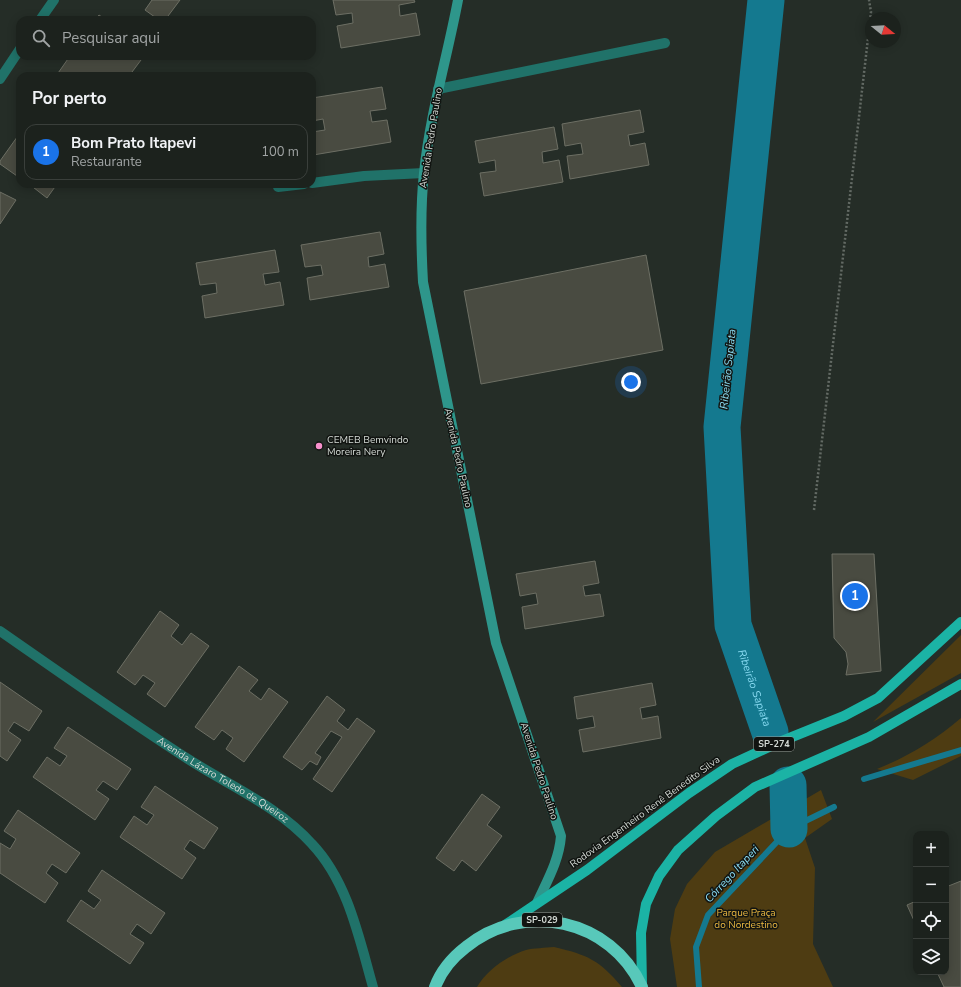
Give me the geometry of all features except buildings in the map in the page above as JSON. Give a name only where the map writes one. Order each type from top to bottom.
[{"type":"highway","name":"SP-029","points":[[435,985],[455,956],[478,937],[505,925],[538,920],[570,924],[599,937],[624,958],[642,986]]},
{"type":"main road","name":"Avenida Pedro Paulino","points":[[458,0],[438,89],[424,173],[421,250],[423,282],[496,643],[561,836],[560,851],[554,867],[536,903]]},
{"type":"main road","name":"Rodovia Engenheiro Renê Benedito Silva","points":[[505,925],[587,870],[689,793],[732,764],[782,741],[844,716],[878,698],[961,622]]},
{"type":"main road","points":[[642,986],[641,933],[646,904],[659,876],[678,850],[716,816],[755,787],[868,737],[961,684]]},
{"type":"street","points":[[43,16],[54,0]]},
{"type":"street","points":[[438,89],[665,43]]},
{"type":"street","points":[[0,79],[16,55]]},
{"type":"street","points":[[316,182],[364,176],[424,173]]},
{"type":"street","name":"Avenida Lázaro Toledo de Queiroz","points":[[0,631],[188,759],[278,813],[313,844],[338,881],[353,921],[373,987]]},
{"type":"path","points":[[814,510],[871,12],[869,0]]},
{"type":"green space","points":[[961,635],[961,673],[873,722]]},
{"type":"green space","points":[[961,718],[961,756],[913,780],[877,769],[900,759],[921,747],[941,734]]},
{"type":"green space","name":"Parque Praça do Nordestino","points":[[821,790],[832,819],[805,838],[815,868],[813,944],[833,987],[677,987],[670,939],[675,909],[687,884],[715,852]]},
{"type":"green space","points":[[554,947],[576,953],[592,960],[606,970],[622,987],[477,987],[492,969],[512,956],[529,949]]},
{"type":"waterway","name":"Ribeirão Sapiata","points":[[766,0],[722,427],[733,625],[770,732]]},
{"type":"waterway","points":[[864,779],[961,750]]},
{"type":"waterway","name":"Ribeirão Sapiata","points":[[788,785],[789,829]]},
{"type":"waterway","name":"Córrego Itaperi","points":[[699,987],[696,947],[708,915],[789,829],[834,807]]},
{"type":"place","name":"CEMEB Bemvindo Moreira Nery","points":[[319,446]]},
{"type":"place","name":"Bom Prato Itapevi","points":[[855,596]]}]
